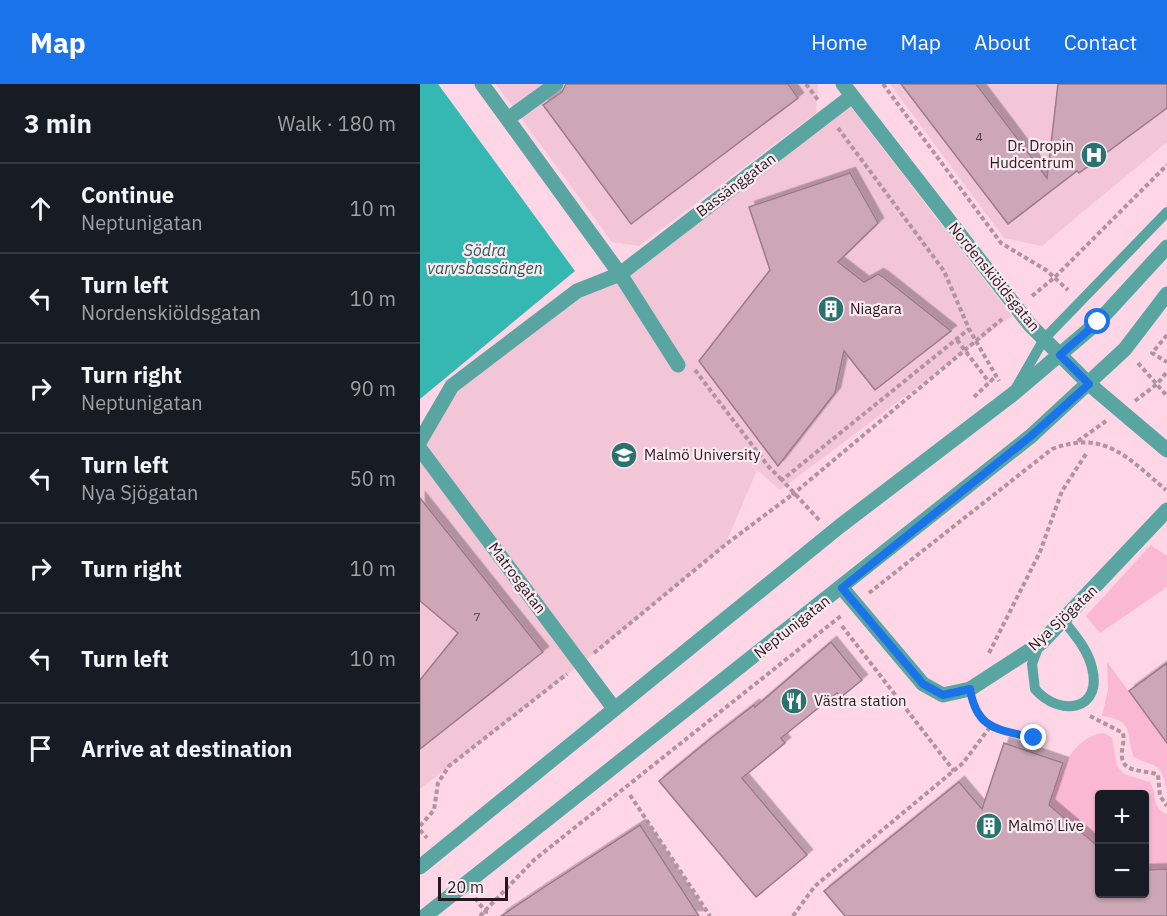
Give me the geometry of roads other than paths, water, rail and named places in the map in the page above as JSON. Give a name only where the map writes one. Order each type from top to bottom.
[{"type":"street","points":[[482,84],[509,118],[620,274],[678,364]]},
{"type":"street","points":[[509,118],[556,84]]},
{"type":"street","name":"Bassänggatan","points":[[420,441],[452,386],[577,291],[620,274],[828,115],[847,90]]},
{"type":"street","name":"Nordenskiöldsgatan","points":[[847,90],[1016,308],[1089,384],[1167,450]]},
{"type":"street","points":[[420,867],[464,833],[613,707],[1060,355],[1098,322],[1167,247]]},
{"type":"street","name":"Neptunigatan","points":[[426,912],[842,588],[1031,436],[1125,349],[1167,294]]},
{"type":"street","name":"Matrosgatan","points":[[420,449],[613,707]]},
{"type":"street","name":"Nya Sjögatan","points":[[842,588],[923,684],[943,695],[970,689],[1041,643],[1167,510]]},
{"type":"lane","points":[[1013,394],[1044,339],[1167,212]]},
{"type":"lane","points":[[1041,643],[1032,664],[1035,689],[1053,705],[1075,707],[1091,693],[1094,679],[1079,640],[1064,621]]},
{"type":"water","name":"Södra varvsbassängen","points":[[420,84],[438,84],[575,271],[420,399]]},
{"type":"place","name":"Dr. Dropin Hudcentrum","points":[[1094,155]]},
{"type":"place","name":"Niagara","points":[[831,309]]},
{"type":"place","name":"Malmö University","points":[[624,455]]},
{"type":"place","name":"Västra station","points":[[794,701]]},
{"type":"place","name":"Malmö Live","points":[[989,826]]}]
